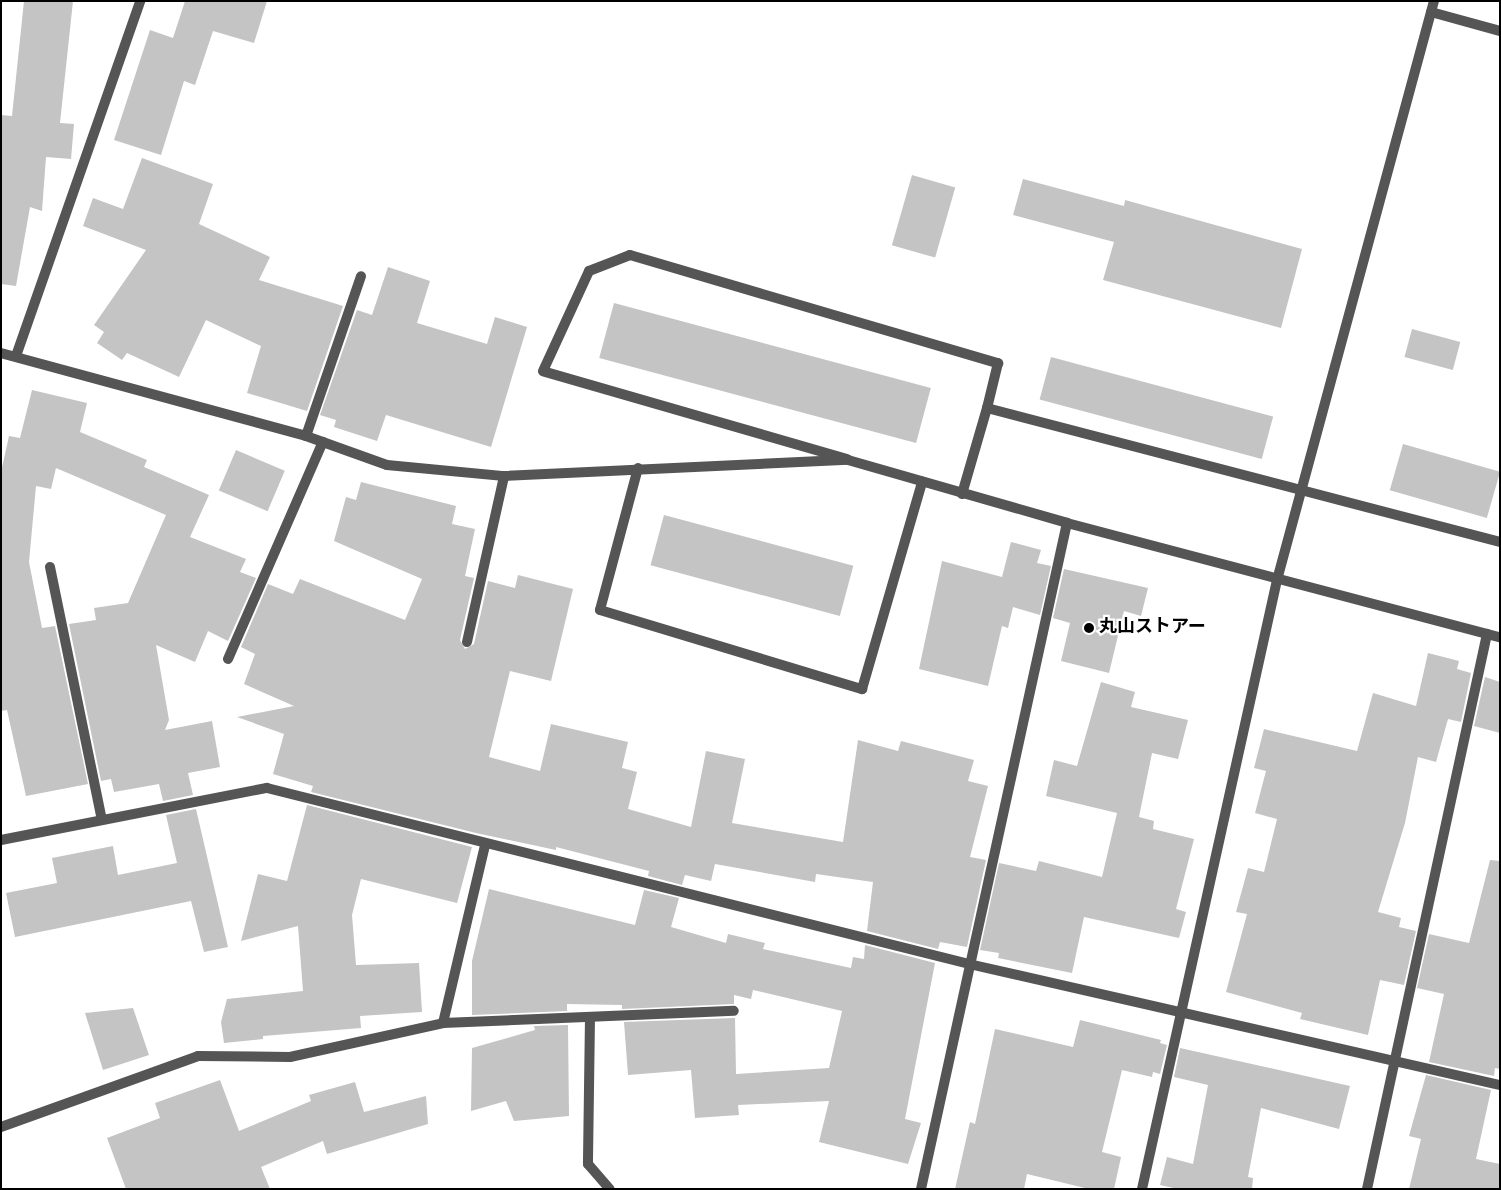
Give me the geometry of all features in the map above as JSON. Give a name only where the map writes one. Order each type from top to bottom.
[{"type":"street","points":[[16,356],[140,1]]},
{"type":"street","points":[[1142,1189],[1179,1013],[1277,580],[1434,1]]},
{"type":"street","points":[[1431,12],[1500,30]]},
{"type":"street","points":[[962,494],[998,363],[630,255],[589,271],[544,371],[962,494],[1277,580],[1500,638]]},
{"type":"street","points":[[306,436],[361,276]]},
{"type":"street","points":[[1,353],[306,436],[387,465],[504,476],[638,468],[793,464],[848,460]]},
{"type":"street","points":[[987,408],[1301,492],[1500,542]]},
{"type":"street","points":[[228,659],[323,442]]},
{"type":"street","points":[[638,468],[600,610],[862,689],[922,482]]},
{"type":"street","points":[[467,642],[504,476]]},
{"type":"street","points":[[921,1189],[1067,523]]},
{"type":"street","points":[[50,567],[102,820]]},
{"type":"street","points":[[1367,1189],[1396,1063],[1487,634]]},
{"type":"street","points":[[1,840],[267,788],[485,845],[969,964],[1396,1063],[1500,1085]]},
{"type":"street","points":[[443,1024],[485,845]]},
{"type":"street","points":[[1,1127],[198,1056],[290,1057],[443,1024],[734,1011]]},
{"type":"street","points":[[590,1017],[588,1164],[610,1189]]},
{"type":"building","points":[[24,1],[73,1],[60,123],[74,124],[71,159],[46,157],[42,211],[30,207],[16,286],[1,284],[1,115],[12,116]]},
{"type":"building","points":[[185,1],[267,1],[254,43],[213,31],[195,85],[184,81],[161,155],[114,140],[150,30],[173,38]]},
{"type":"building","points":[[142,158],[213,184],[199,224],[270,257],[259,280],[343,306],[307,411],[247,393],[261,346],[206,320],[179,377],[127,353],[122,360],[97,343],[104,332],[94,325],[146,250],[83,226],[93,198],[123,209]]},
{"type":"building","points":[[912,175],[955,187],[935,258],[892,245]]},
{"type":"building","points":[[1023,179],[1124,206],[1125,200],[1302,249],[1281,328],[1103,280],[1114,242],[1013,215]]},
{"type":"building","points":[[388,267],[430,281],[417,323],[487,344],[495,317],[527,327],[491,447],[386,415],[377,441],[334,427],[336,420],[320,415],[357,310],[372,315]]},
{"type":"building","points":[[614,303],[931,388],[916,443],[599,358]]},
{"type":"building","points":[[1412,329],[1460,342],[1453,370],[1404,357]]},
{"type":"building","points":[[1051,357],[1273,417],[1262,459],[1040,400]]},
{"type":"building","points":[[32,390],[87,403],[80,432],[147,460],[144,467],[209,495],[190,537],[246,559],[240,572],[256,578],[228,641],[208,631],[195,662],[156,645],[169,720],[165,730],[212,721],[220,767],[188,773],[193,795],[163,801],[159,784],[114,792],[111,779],[101,781],[69,624],[96,620],[94,608],[128,603],[166,515],[56,468],[51,489],[36,486],[29,562],[42,628],[55,626],[88,784],[26,796],[7,710],[1,711],[1,472],[9,436],[20,438]]},
{"type":"building","points":[[1403,444],[1500,472],[1487,518],[1390,490]]},
{"type":"building","points":[[236,450],[285,471],[268,511],[219,491]]},
{"type":"building","points":[[361,482],[456,506],[452,524],[475,529],[465,576],[474,578],[460,640],[465,649],[474,644],[488,581],[515,588],[518,575],[573,589],[551,681],[510,671],[489,757],[540,771],[551,724],[628,742],[622,768],[637,772],[628,809],[691,827],[706,751],[745,759],[732,823],[843,842],[858,740],[898,751],[901,741],[974,760],[968,781],[988,786],[970,857],[986,860],[967,947],[940,942],[938,949],[867,931],[873,882],[816,874],[815,882],[715,864],[711,881],[685,875],[682,885],[648,876],[649,871],[556,847],[556,850],[476,833],[311,792],[313,786],[273,774],[284,734],[237,717],[294,706],[244,684],[255,654],[241,647],[268,584],[293,594],[300,579],[405,620],[422,579],[334,541],[346,497],[356,500]]},
{"type":"building","points":[[664,515],[853,566],[840,616],[651,565]]},
{"type":"building","points":[[1011,542],[1041,550],[1037,563],[1051,566],[1040,615],[1013,607],[1008,628],[1002,626],[988,686],[919,669],[942,561],[1002,577]]},
{"type":"building","points":[[1064,569],[1148,588],[1141,616],[1124,611],[1109,673],[1061,661],[1070,623],[1053,618]]},
{"type":"building","points":[[1428,653],[1459,661],[1457,669],[1471,673],[1461,722],[1448,719],[1436,762],[1418,757],[1405,823],[1378,912],[1401,918],[1399,927],[1416,931],[1404,985],[1380,980],[1368,1035],[1300,1019],[1302,1013],[1226,992],[1247,914],[1236,912],[1248,868],[1264,872],[1277,819],[1255,813],[1266,771],[1254,768],[1264,729],[1357,751],[1373,693],[1416,706]]},
{"type":"building","points":[[1485,677],[1500,682],[1500,733],[1474,726]]},
{"type":"building","points":[[1101,682],[1135,692],[1131,707],[1188,720],[1178,759],[1152,753],[1139,817],[1154,821],[1153,829],[1194,839],[1176,909],[1186,912],[1179,938],[1084,917],[1072,973],[998,958],[999,953],[980,950],[999,863],[1036,871],[1039,861],[1102,877],[1117,813],[1046,796],[1054,760],[1077,766]]},
{"type":"building","points":[[307,805],[472,847],[457,903],[361,879],[352,915],[356,965],[419,963],[422,1012],[360,1016],[361,1028],[263,1036],[263,1039],[224,1043],[221,1022],[227,999],[303,991],[298,926],[241,941],[258,874],[287,881]]},
{"type":"building","points":[[196,809],[228,947],[204,952],[191,901],[15,937],[6,893],[57,883],[52,858],[113,846],[118,875],[177,863],[166,815]]},
{"type":"building","points":[[1490,860],[1500,861],[1500,1069],[1495,1068],[1494,1076],[1429,1062],[1444,994],[1417,988],[1429,934],[1469,943]]},
{"type":"building","points":[[489,889],[635,925],[644,890],[679,898],[671,927],[726,943],[728,934],[765,943],[763,949],[851,968],[853,957],[864,959],[865,945],[935,963],[905,1119],[921,1123],[908,1164],[819,1142],[829,1101],[738,1105],[739,1115],[695,1118],[691,1070],[628,1075],[624,1022],[735,1018],[736,1074],[829,1068],[842,1011],[753,990],[751,999],[734,995],[734,1004],[622,1009],[622,1005],[567,1004],[567,1011],[472,1015],[472,961]]},
{"type":"building","points":[[133,1008],[149,1055],[103,1070],[85,1013]]},
{"type":"building","points":[[1080,1020],[1161,1040],[1160,1043],[1167,1045],[1160,1074],[1153,1072],[1152,1077],[1122,1070],[1102,1152],[1121,1157],[1114,1189],[1089,1189],[1027,1174],[1024,1189],[955,1189],[970,1122],[975,1124],[995,1029],[1073,1047]]},
{"type":"building","points":[[568,1025],[569,1116],[514,1121],[506,1101],[471,1111],[472,1048],[535,1030],[534,1026]]},
{"type":"building","points":[[1180,1048],[1350,1086],[1339,1129],[1261,1108],[1248,1177],[1253,1178],[1252,1189],[1178,1189],[1160,1185],[1167,1157],[1193,1164],[1208,1085],[1174,1077]]},
{"type":"building","points":[[1426,1075],[1491,1090],[1476,1159],[1500,1164],[1500,1189],[1409,1189],[1421,1139],[1409,1136]]},
{"type":"building","points":[[220,1080],[239,1131],[311,1101],[309,1095],[355,1082],[364,1112],[426,1096],[428,1124],[327,1154],[323,1141],[261,1167],[270,1189],[126,1189],[107,1138],[160,1118],[155,1103]]},
{"type":"place","name":"丸山ストアー","points":[[1089,628]]}]
